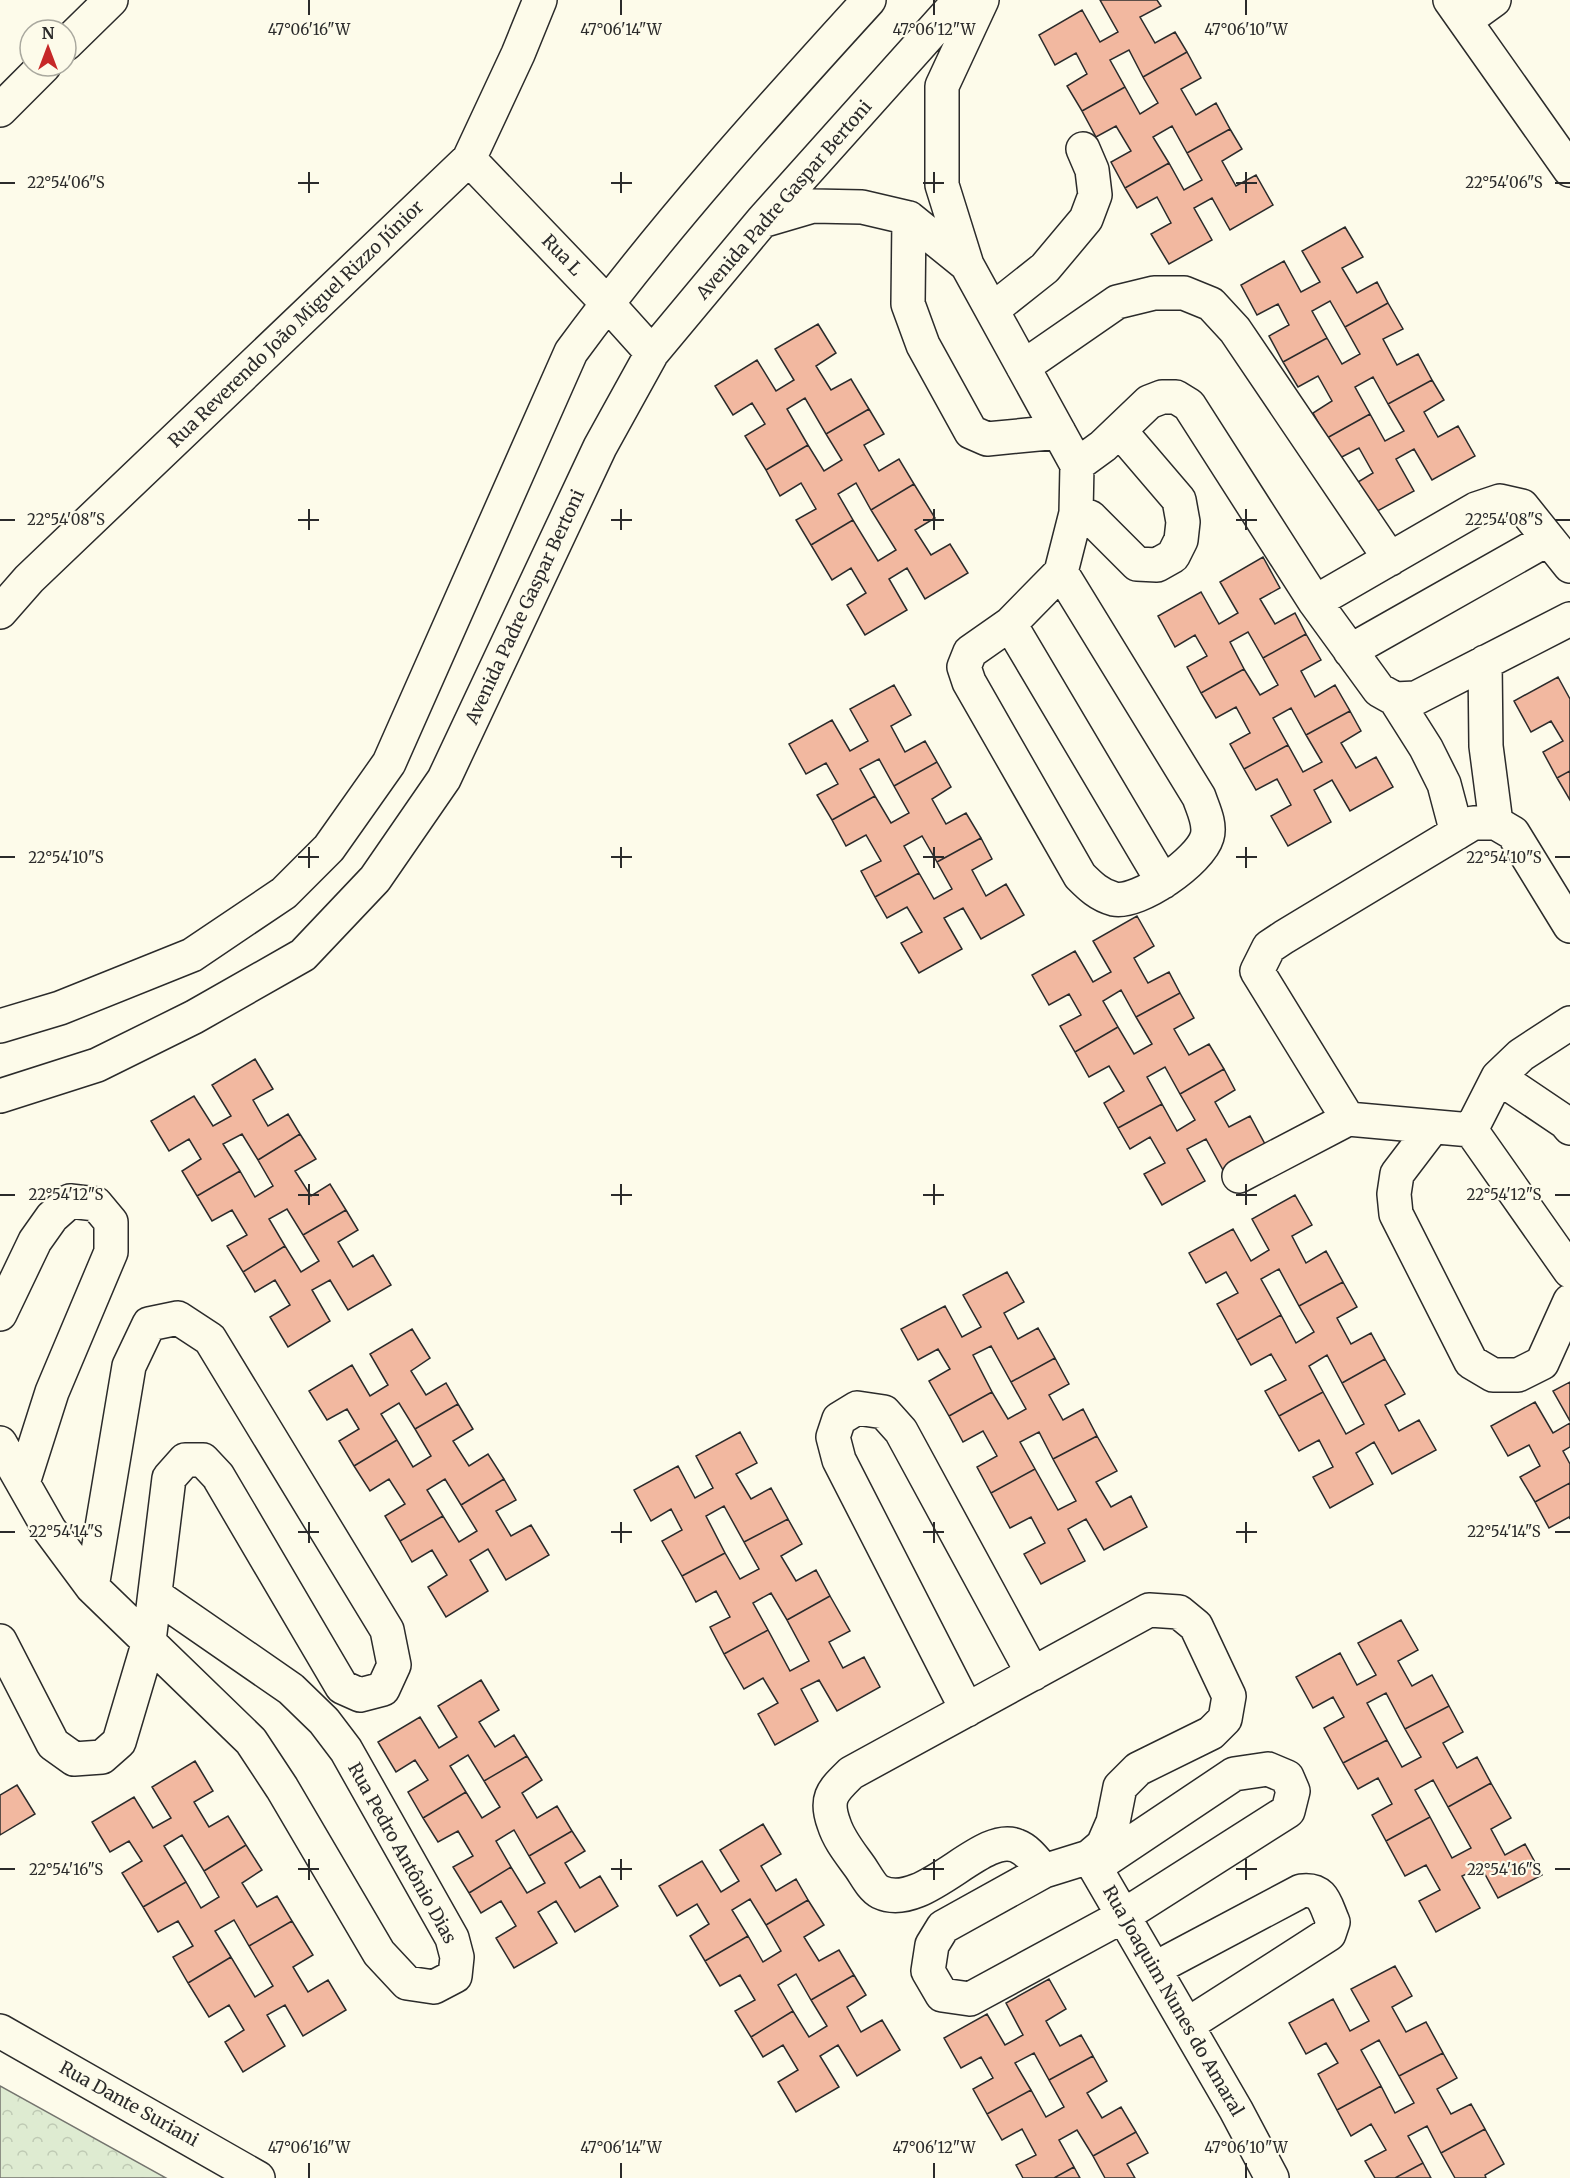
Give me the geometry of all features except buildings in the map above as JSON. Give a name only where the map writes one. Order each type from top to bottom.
[{"type":"street","points":[[78,32],[111,0]]},
{"type":"street","name":"Rua Reverendo João Miguel Rizzo Júnior","points":[[0,612],[29,579],[469,159],[518,54],[540,0]]},
{"type":"street","points":[[0,1026],[60,1008],[192,955],[284,893],[329,848],[389,763],[571,352],[607,303],[689,202],[869,0]]},
{"type":"street","name":"Avenida Padre Gaspar Bertoni","points":[[6,1101],[97,1065],[194,1017],[303,955],[375,879],[444,779],[600,447],[652,353],[762,221],[960,0]]},
{"type":"street","points":[[982,0],[942,86],[942,185],[967,265],[1077,465],[1076,513],[1061,572],[1010,624],[970,652],[964,667],[969,682],[1080,876],[1096,892],[1116,899],[1139,896],[1163,882],[1196,855],[1207,837],[1207,819],[1199,797],[1061,572]]},
{"type":"street","points":[[1494,0],[1457,10],[1570,170]]},
{"type":"street","points":[[0,110],[32,78]]},
{"type":"street","points":[[992,310],[1045,268],[1086,219],[1095,195],[1092,170],[1083,149]]},
{"type":"street","name":"Rua L","points":[[469,159],[652,353]]},
{"type":"street","points":[[762,221],[813,207],[862,207],[909,218],[967,265]]},
{"type":"street","points":[[909,218],[908,304],[923,345],[971,432],[987,439],[1059,432]]},
{"type":"street","points":[[1023,367],[1117,302],[1154,293],[1184,293],[1211,304],[1235,330],[1390,559]]},
{"type":"street","points":[[1077,465],[1120,430],[1149,402],[1162,397],[1176,397],[1189,405],[1315,602],[1379,690],[1395,699],[1426,748],[1444,784],[1457,832]]},
{"type":"street","points":[[1076,513],[1090,517],[1137,564],[1157,565],[1173,556],[1181,540],[1183,522],[1179,500],[1120,430]]},
{"type":"street","points":[[1315,602],[1476,509],[1500,501],[1522,507],[1570,566]]},
{"type":"street","points":[[1350,651],[1548,539]]},
{"type":"street","points":[[1395,699],[1416,698],[1570,618]]},
{"type":"street","points":[[1010,624],[1163,882]]},
{"type":"street","points":[[1485,662],[1486,746],[1496,823]]},
{"type":"street","points":[[1348,1119],[1257,971],[1269,947],[1473,823],[1496,823],[1513,833],[1570,926]]},
{"type":"street","points":[[1471,1130],[1498,1077],[1521,1055],[1570,1023]]},
{"type":"street","points":[[1498,1077],[1565,1122],[1570,1128]]},
{"type":"street","points":[[1239,1176],[1348,1119],[1471,1130]]},
{"type":"street","points":[[1432,1128],[1397,1174],[1394,1194],[1396,1214],[1471,1362],[1492,1375],[1518,1376],[1542,1363],[1570,1301]]},
{"type":"street","points":[[1471,1130],[1570,1271]]},
{"type":"street","points":[[0,1314],[35,1241],[52,1217],[70,1201],[96,1204],[111,1222],[111,1252],[52,1392],[22,1483]]},
{"type":"street","points":[[0,1641],[54,1744],[74,1759],[102,1757],[119,1742],[149,1641],[169,1478],[184,1460],[203,1460],[218,1476],[342,1687],[360,1695],[383,1689],[394,1665],[387,1630],[210,1339],[178,1318],[148,1324],[129,1366],[92,1587]]},
{"type":"street","points":[[967,1710],[839,1460],[833,1437],[839,1419],[857,1408],[884,1412],[901,1431],[1033,1674]]},
{"type":"street","name":"Rua Pedro Antônio Dias","points":[[0,1443],[49,1529],[92,1587],[251,1741],[282,1788],[379,1953],[407,1983],[434,1987],[455,1976],[457,1957],[452,1938],[346,1750],[324,1721],[291,1689],[155,1595]]},
{"type":"street","points":[[1044,1871],[1030,1855],[1016,1845],[997,1845],[923,1887],[899,1897],[878,1891],[838,1835],[830,1813],[832,1792],[851,1773],[1149,1610],[1179,1612],[1196,1626],[1229,1696],[1225,1719],[1211,1733],[1138,1769],[1120,1787],[1113,1822],[1103,1845],[1092,1862]]},
{"type":"street","points":[[1268,1769],[1287,1777],[1293,1791],[1288,1811],[1124,1916],[970,1999],[942,1995],[928,1971],[932,1945],[944,1928],[1044,1871],[1092,1862],[1234,1774],[1268,1769]]},
{"type":"street","name":"Rua Joaquim Nunes do Amaral","points":[[1092,1862],[1187,2025],[1272,2178]]},
{"type":"street","points":[[1154,1969],[1301,1891],[1311,1890],[1320,1894],[1333,1922],[1329,1934],[1187,2025]]},
{"type":"street","name":"Rua Dante Suriani","points":[[0,2031],[258,2178]]},
{"type":"green space","points":[[0,2086],[166,2178],[0,2178]]}]
